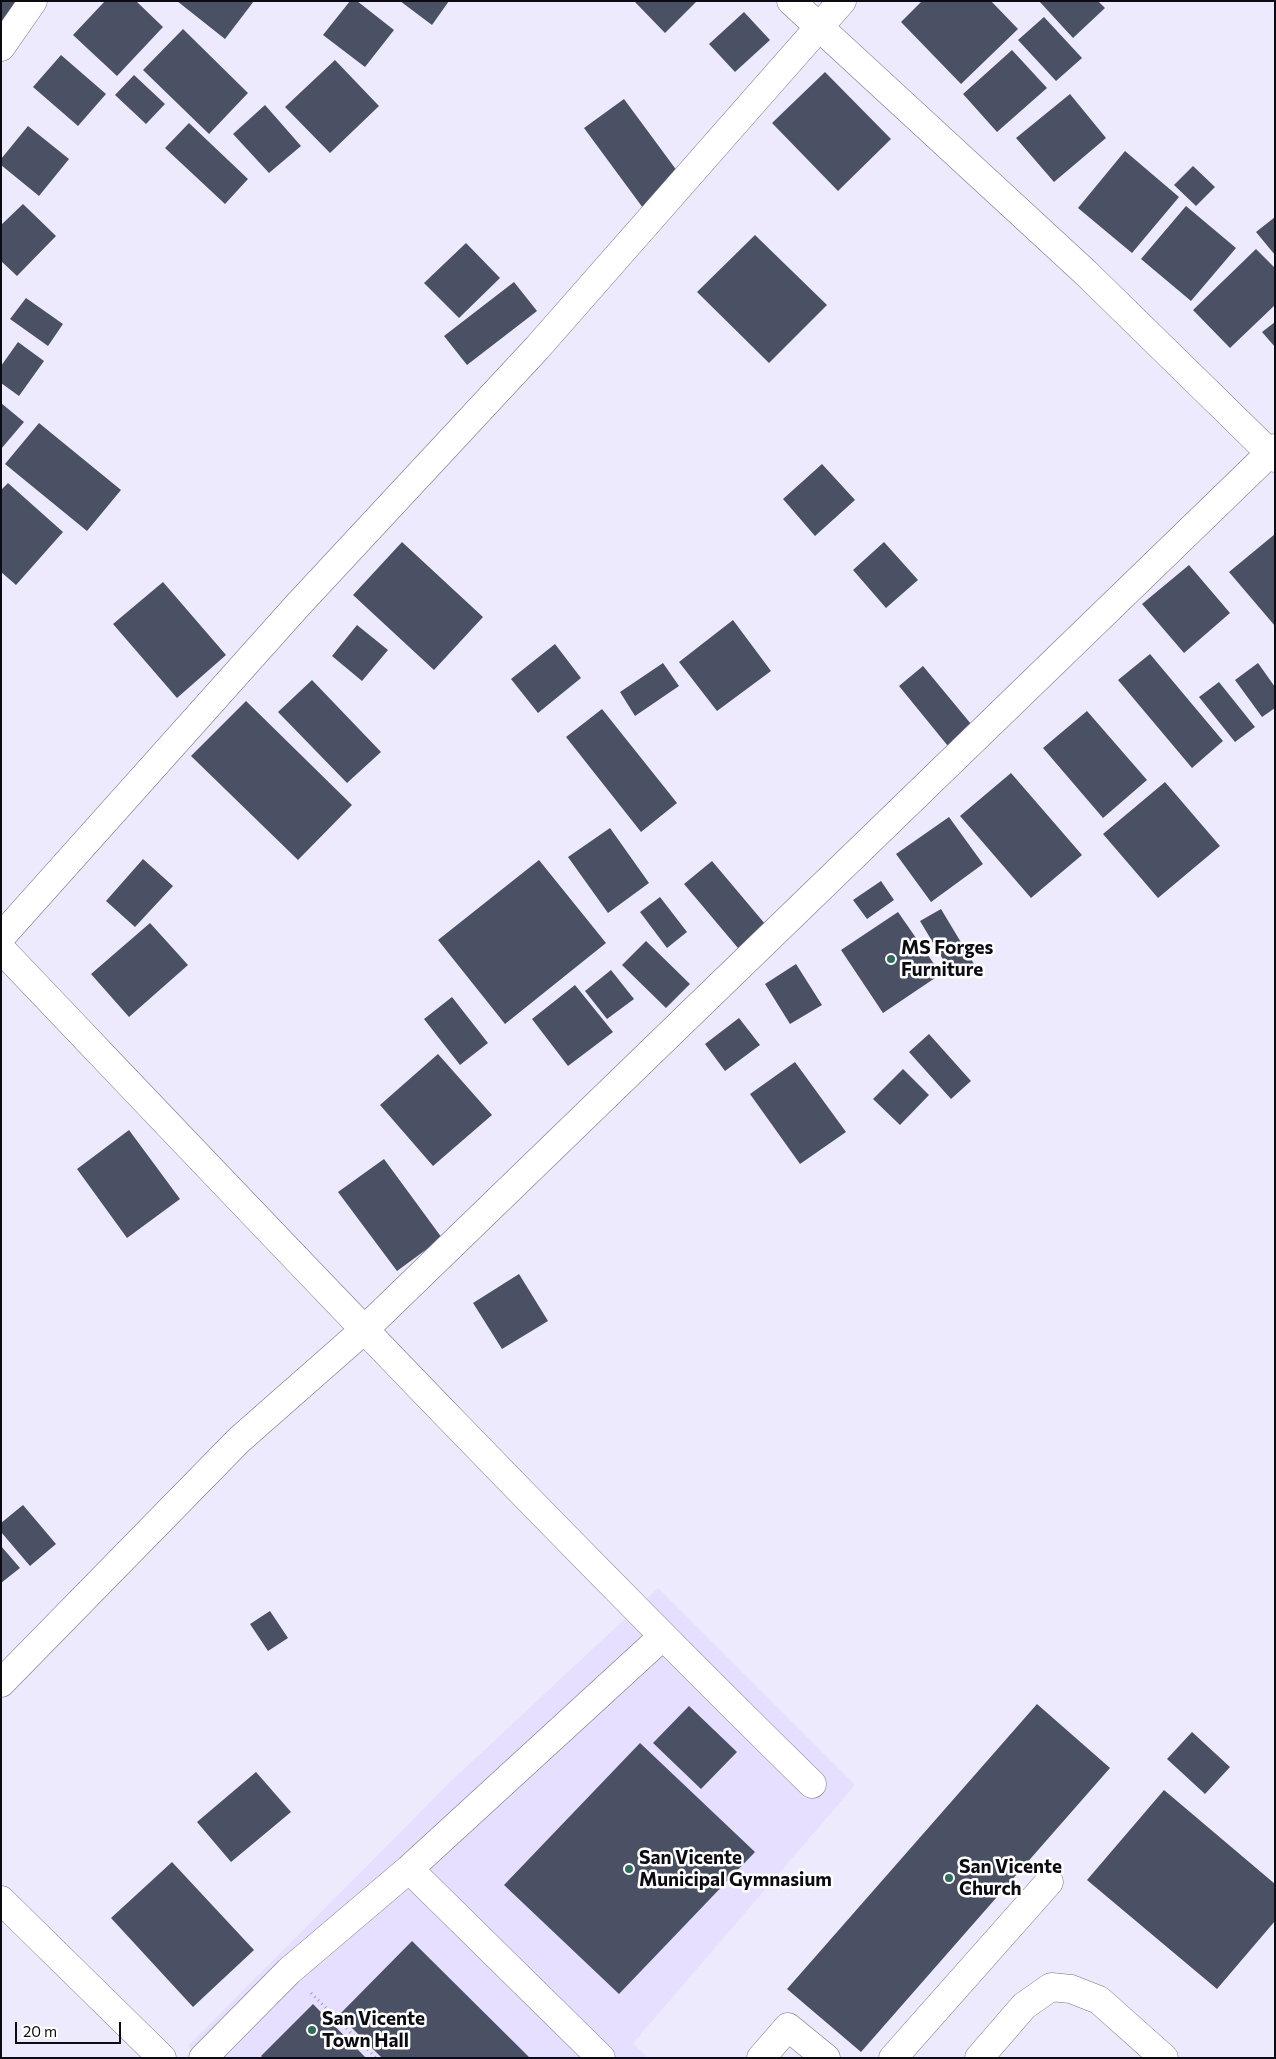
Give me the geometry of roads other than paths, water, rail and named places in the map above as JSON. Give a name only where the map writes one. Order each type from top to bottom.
[{"type":"street","points":[[1,47],[33,1]]},
{"type":"street","points":[[1,1683],[239,1440],[364,1330],[1273,453],[1086,273],[791,1]]},
{"type":"street","points":[[1,937],[297,606],[538,348],[842,1]]},
{"type":"street","points":[[1,949],[364,1330],[662,1637],[812,1784]]},
{"type":"street","points":[[203,2058],[289,1971],[409,1869],[662,1637]]},
{"type":"street","points":[[409,1869],[601,2058]]},
{"type":"street","points":[[893,2058],[1050,1882]]},
{"type":"street","points":[[1,1900],[162,2058]]},
{"type":"street","points":[[979,2058],[1024,2006],[1051,1986],[1072,1989],[1099,2000],[1164,2058]]},
{"type":"street","points":[[761,2058],[788,2027],[826,2058]]},
{"type":"place","name":"MS Forges Furniture","points":[[891,959]]},
{"type":"place","name":"San Vicente Municipal Gymnasium","points":[[629,1869]]},
{"type":"place","name":"San Vicente Church","points":[[949,1878]]},
{"type":"place","name":"San Vicente Town Hall","points":[[312,2030]]}]
